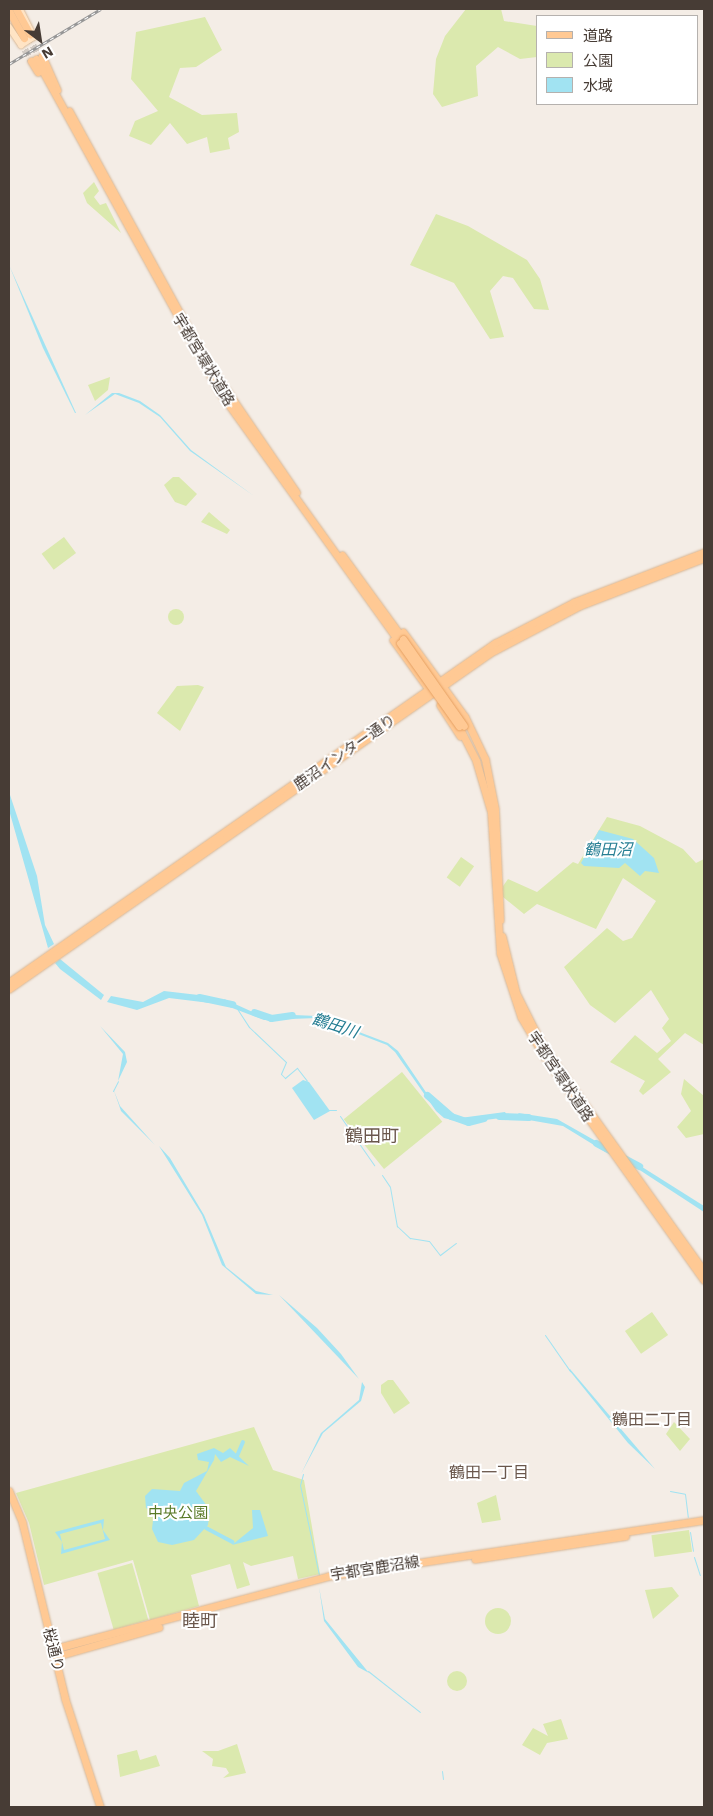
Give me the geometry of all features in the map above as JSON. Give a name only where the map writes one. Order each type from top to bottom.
[{"type":"main road","points":[[14,9],[25,37]]},
{"type":"main road","points":[[9,27],[21,45],[34,37],[20,9]]},
{"type":"main road","points":[[9,11],[25,37]]},
{"type":"main road","points":[[9,20],[25,37]]},
{"type":"main road","points":[[55,91],[37,58],[55,91]]},
{"type":"main road","name":"宇都宮環状道路","points":[[55,91],[203,356],[343,561],[402,641],[462,728],[476,761],[493,811],[501,930],[516,993],[546,1051],[704,1271]]},
{"type":"main road","name":"鹿沼インター通り","points":[[9,989],[59,950],[502,639],[563,607],[704,552]]},
{"type":"main road","name":"鹿沼インター通り","points":[[441,682],[544,622],[704,558]]},
{"type":"main road","points":[[343,561],[441,682],[485,759],[493,811]]},
{"type":"main road","points":[[343,561],[460,736],[493,811]]},
{"type":"main road","name":"宇都宮環状道路","points":[[493,811],[496,920],[506,980],[533,1040],[704,1280]]},
{"type":"main road","name":"鹿沼インター通り","points":[[9,982],[51,956]]},
{"type":"main road","name":"桜通り","points":[[9,1492],[22,1522],[54,1653],[100,1807]]},
{"type":"main road","name":"宇都宮鹿沼線","points":[[54,1653],[329,1576],[704,1520]]},
{"type":"main road","name":"宇都宮鹿沼線","points":[[54,1653],[330,1580],[704,1524]]},
{"type":"green space","points":[[466,9],[501,9],[504,21],[536,26],[536,57],[520,59],[498,47],[476,66],[478,96],[442,107],[433,94],[436,59],[445,36]]},
{"type":"green space","points":[[205,17],[222,50],[196,67],[180,68],[169,97],[202,115],[237,113],[239,132],[228,138],[230,149],[210,153],[207,137],[187,144],[170,123],[151,145],[129,136],[135,121],[158,111],[131,79],[136,32]]},
{"type":"green space","points":[[94,182],[99,191],[94,197],[100,205],[106,203],[121,233],[87,203],[83,193]]},
{"type":"green space","points":[[436,214],[468,226],[527,260],[540,279],[549,310],[534,309],[513,278],[503,276],[490,291],[504,337],[490,339],[454,283],[410,265]]},
{"type":"green space","points":[[110,377],[108,390],[95,401],[88,385]]},
{"type":"green space","points":[[173,477],[179,477],[197,494],[186,506],[175,502],[164,485]]},
{"type":"green space","points":[[209,512],[230,530],[227,534],[201,522]]},
{"type":"green space","points":[[64,537],[76,553],[54,570],[42,554]]},
{"type":"green space","points":[[176,609],[184,617],[176,625],[168,617]]},
{"type":"green space","points":[[198,685],[204,687],[180,731],[157,713],[177,686]]},
{"type":"green space","points":[[607,817],[640,826],[683,849],[696,863],[704,859],[704,1045],[685,1033],[658,1059],[671,1072],[643,1095],[639,1091],[645,1081],[610,1062],[635,1035],[657,1053],[671,1041],[662,1028],[669,1019],[651,990],[615,1023],[590,1005],[564,967],[607,928],[623,941],[632,938],[656,901],[623,878],[596,929],[537,904],[524,914],[503,897],[501,889],[508,879],[537,892],[573,862],[578,864]]},
{"type":"green space","points":[[461,857],[474,866],[460,887],[447,877]]},
{"type":"green space","points":[[402,1072],[442,1122],[384,1169],[344,1119]]},
{"type":"green space","points":[[684,1079],[704,1096],[704,1134],[686,1138],[677,1127],[691,1111],[681,1094]]},
{"type":"green space","points":[[652,1312],[668,1335],[641,1354],[625,1331]]},
{"type":"green space","points":[[388,1380],[393,1380],[410,1403],[394,1414],[381,1393],[381,1385]]},
{"type":"green space","points":[[674,1422],[690,1439],[680,1451],[666,1434]]},
{"type":"green space","name":"中央公園","points":[[254,1427],[273,1470],[304,1480],[320,1574],[298,1579],[293,1556],[251,1566],[243,1562],[250,1585],[237,1589],[230,1564],[191,1575],[199,1606],[150,1620],[133,1560],[44,1585],[29,1523],[16,1493]]},
{"type":"green space","points":[[496,1495],[501,1520],[482,1523],[477,1503]]},
{"type":"green space","points":[[689,1530],[692,1552],[654,1557],[651,1535]]},
{"type":"green space","points":[[132,1563],[148,1620],[114,1630],[97,1573]]},
{"type":"green space","points":[[672,1587],[679,1596],[653,1619],[645,1590]]},
{"type":"green space","points":[[498,1608],[507,1612],[511,1621],[507,1630],[498,1634],[489,1630],[485,1621],[489,1612]]},
{"type":"green space","points":[[453,1671],[461,1671],[467,1677],[467,1685],[461,1691],[453,1691],[447,1685],[447,1677]]},
{"type":"green space","points":[[561,1719],[568,1739],[547,1743],[540,1755],[522,1745],[533,1728],[548,1736],[543,1724]]},
{"type":"green space","points":[[237,1744],[246,1773],[223,1778],[229,1773],[226,1768],[212,1766],[213,1759],[202,1751],[218,1751]]},
{"type":"green space","points":[[137,1750],[140,1760],[156,1755],[160,1766],[120,1777],[117,1755]]},
{"type":"water","points":[[9,265],[76,413],[43,348]]},
{"type":"water","points":[[112,393],[119,393],[140,401],[160,415],[191,450],[254,496],[190,451],[160,417],[139,403],[115,394],[85,415]]},
{"type":"water","points":[[9,792],[37,876],[45,925],[54,944],[48,948],[9,810]]},
{"type":"water","name":"鶴田沼","points":[[599,830],[633,839],[654,858],[659,873],[645,871],[640,876],[625,863],[619,868],[584,866],[581,863]]},
{"type":"water","points":[[60,959],[104,995],[101,1000],[60,969],[55,963]]},
{"type":"water","points":[[164,991],[207,996],[210,1003],[169,998],[137,1010],[107,1002],[111,996],[143,1002]]},
{"type":"water","points":[[224,999],[266,1018],[294,1015],[317,1016],[388,1043],[398,1051],[436,1107],[448,1115],[460,1118],[505,1112],[508,1117],[463,1123],[444,1118],[436,1111],[395,1052],[387,1045],[317,1018],[264,1020],[227,1006]]},
{"type":"water","points":[[100,1026],[125,1052],[127,1062],[118,1081],[123,1054]]},
{"type":"water","points":[[303,1080],[309,1082],[330,1111],[314,1120],[292,1088]]},
{"type":"water","points":[[113,1088],[120,1106],[155,1145],[121,1111]]},
{"type":"water","points":[[518,1113],[557,1119],[601,1144],[607,1153],[563,1126],[523,1119]]},
{"type":"water","points":[[159,1146],[170,1158],[204,1215],[226,1267],[256,1291],[273,1295],[256,1294],[222,1265],[202,1215]]},
{"type":"water","points":[[631,1160],[704,1206],[704,1212],[635,1167]]},
{"type":"water","points":[[279,1295],[317,1328],[341,1354],[359,1379]]},
{"type":"water","points":[[570,1369],[655,1469],[628,1443]]},
{"type":"water","points":[[362,1382],[365,1387],[361,1401],[323,1433],[301,1474],[321,1433],[359,1400]]},
{"type":"water","points":[[214,1448],[223,1453],[230,1448],[249,1466],[230,1457],[221,1462],[215,1454],[214,1460],[196,1491],[210,1510],[208,1525],[194,1540],[172,1545],[158,1542],[152,1529],[154,1512],[146,1508],[145,1496],[152,1489],[180,1491],[184,1483],[207,1471],[209,1462],[198,1460],[197,1454]]},
{"type":"water","points":[[252,1510],[260,1510],[268,1536],[232,1545],[253,1528]]},
{"type":"water","points":[[104,1519],[103,1530],[110,1540],[61,1554],[62,1542],[55,1532]],"holes":[[[101,1523],[105,1539],[64,1550],[60,1534]]]},
{"type":"water","points":[[319,1587],[325,1619],[369,1673],[358,1667],[324,1621]]},
{"type":"waterway","name":"鶴田川","points":[[199,997],[232,1004]]},
{"type":"waterway","points":[[236,1007],[249,1027],[286,1062],[281,1074],[285,1078],[297,1068],[307,1081]]},
{"type":"waterway","name":"鶴田川","points":[[254,1012],[271,1018],[292,1015]]},
{"type":"waterway","points":[[113,1091],[118,1081]]},
{"type":"waterway","name":"鶴田川","points":[[427,1095],[451,1116],[468,1122],[484,1118]]},
{"type":"waterway","points":[[329,1110],[336,1110]]},
{"type":"waterway","points":[[340,1116],[374,1165]]},
{"type":"waterway","name":"鶴田川","points":[[499,1116],[528,1117]]},
{"type":"waterway","name":"鶴田川","points":[[596,1143],[639,1166]]},
{"type":"waterway","points":[[382,1175],[390,1187],[397,1226],[410,1238],[429,1241],[440,1255],[456,1243]]},
{"type":"waterway","points":[[545,1335],[570,1371]]},
{"type":"waterway","points":[[237,1456],[243,1442]]},
{"type":"waterway","points":[[303,1474],[300,1485],[319,1575]]},
{"type":"waterway","points":[[670,1491],[685,1494],[688,1517]]},
{"type":"waterway","points":[[206,1528],[232,1542]]},
{"type":"waterway","points":[[690,1532],[693,1551]]},
{"type":"waterway","points":[[694,1557],[700,1575]]},
{"type":"waterway","points":[[368,1671],[420,1712]]},
{"type":"waterway","points":[[442,1771],[443,1779]]},
{"type":"tunnel","points":[[28,36],[40,58]]},
{"type":"tunnel","points":[[20,40],[31,61]]},
{"type":"railway","points":[[9,64],[101,9]]},
{"type":"district","name":"鶴田町","points":[[372,1136]]},
{"type":"district","name":"鶴田二丁目","points":[[652,1420]]},
{"type":"district","name":"鶴田一丁目","points":[[489,1473]]},
{"type":"district","name":"睦町","points":[[200,1621]]}]
